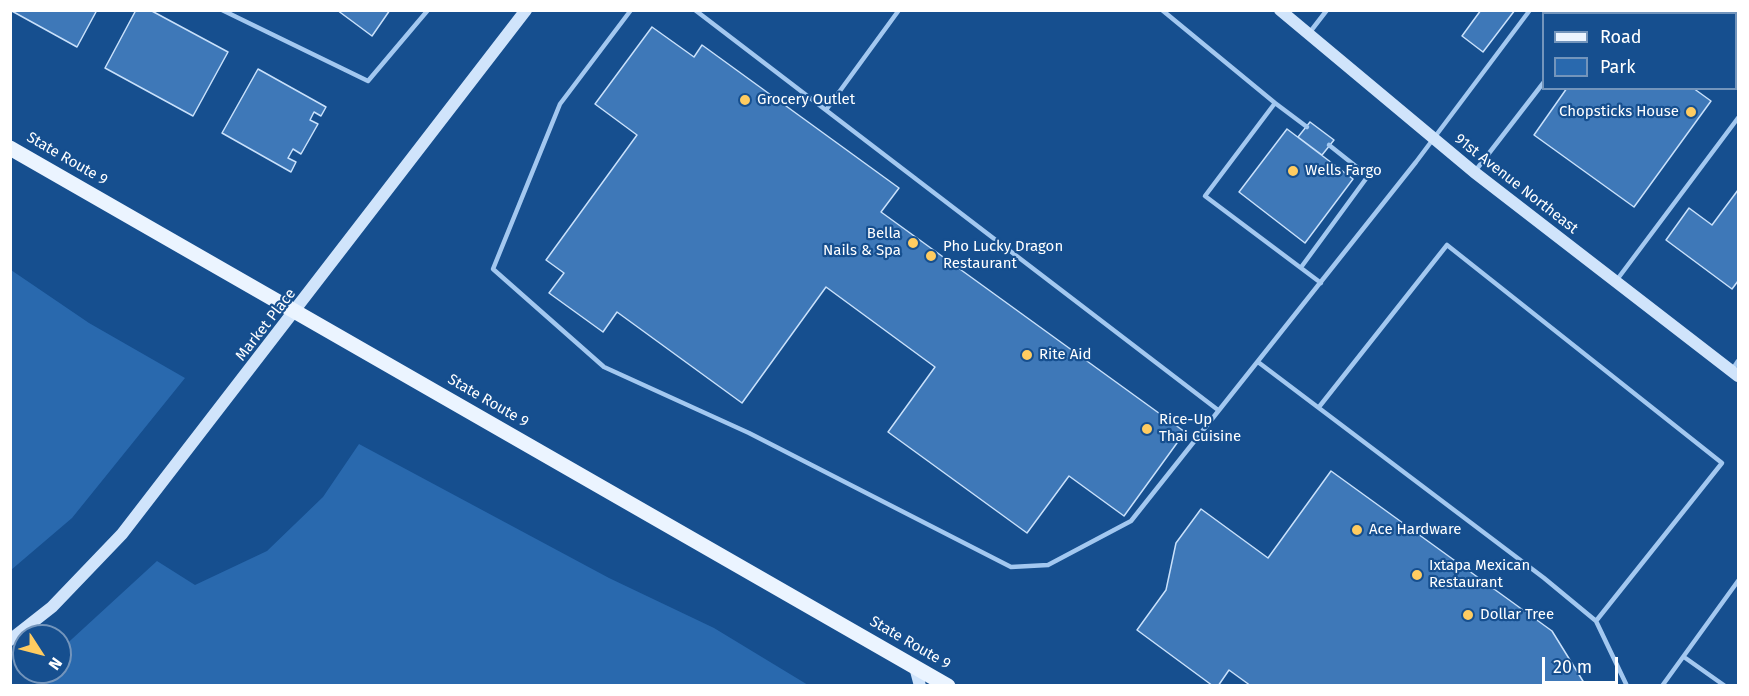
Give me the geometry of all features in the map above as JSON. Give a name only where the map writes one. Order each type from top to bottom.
[{"type":"main road","name":"State Route 9","points":[[10,148],[948,686]]},
{"type":"street","name":"Market Place","points":[[10,640],[52,607],[122,534],[526,10]]},
{"type":"street","name":"91st Avenue Northeast","points":[[1280,10],[1474,172],[1736,369]]},
{"type":"street","points":[[915,667],[920,686]]},
{"type":"lane","points":[[222,10],[369,81],[428,10]]},
{"type":"lane","points":[[631,10],[560,104],[493,269],[604,367],[749,433],[1011,567],[1048,565],[1131,521],[1321,283],[1530,10]]},
{"type":"lane","points":[[695,10],[1218,410]]},
{"type":"lane","points":[[826,110],[899,10]]},
{"type":"lane","points":[[1162,10],[1307,127]]},
{"type":"lane","points":[[1309,33],[1327,10]]},
{"type":"lane","points":[[1474,172],[1542,85]]},
{"type":"lane","points":[[1275,103],[1205,196],[1302,266],[1321,283]]},
{"type":"lane","points":[[1616,281],[1738,118]]},
{"type":"lane","points":[[1302,266],[1368,176],[1329,145]]},
{"type":"lane","points":[[1319,407],[1447,245],[1722,463],[1596,621]]},
{"type":"lane","points":[[1258,362],[1535,571],[1596,621],[1627,686]]},
{"type":"lane","points":[[1662,686],[1738,581]]},
{"type":"lane","points":[[1684,657],[1725,686]]},
{"type":"green space","points":[[11,270],[89,323],[185,378],[72,518],[11,570]]},
{"type":"green space","points":[[359,444],[609,578],[714,628],[808,685],[40,685],[72,684],[72,639],[157,561],[195,585],[267,551],[323,497]]},
{"type":"building","points":[[10,10],[97,10],[77,47]]},
{"type":"building","points":[[136,10],[150,10],[228,52],[193,116],[105,68]]},
{"type":"building","points":[[337,10],[390,10],[372,36]]},
{"type":"building","points":[[1481,10],[1515,10],[1483,52],[1462,36]]},
{"type":"building","points":[[652,27],[694,57],[702,45],[899,188],[881,212],[1185,432],[1124,516],[1069,476],[1027,533],[888,432],[935,367],[826,287],[742,403],[617,312],[603,332],[549,293],[564,273],[546,260],[637,135],[595,104]]},
{"type":"building","points":[[258,69],[326,107],[321,116],[314,112],[310,120],[318,124],[301,154],[293,149],[288,158],[296,162],[291,172],[222,133]]},
{"type":"building","points":[[1566,90],[1696,90],[1711,101],[1634,207],[1534,135]]},
{"type":"building","points":[[1310,122],[1334,140],[1322,155],[1298,137]]},
{"type":"building","points":[[1287,129],[1353,179],[1305,243],[1239,192]]},
{"type":"building","points":[[1738,190],[1738,281],[1732,289],[1666,240],[1689,208],[1712,225]]},
{"type":"building","points":[[1331,471],[1552,631],[1586,686],[1251,686],[1229,670],[1218,686],[1213,686],[1137,630],[1166,590],[1176,543],[1201,509],[1268,558]]},
{"type":"place","name":"Grocery Outlet","points":[[745,100]]},
{"type":"place","name":"Chopsticks House","points":[[1691,112]]},
{"type":"place","name":"Wells Fargo","points":[[1293,171]]},
{"type":"place","name":"Bella Nails & Spa","points":[[913,243]]},
{"type":"place","name":"Pho Lucky Dragon Restaurant","points":[[931,256]]},
{"type":"place","name":"Rite Aid","points":[[1027,355]]},
{"type":"place","name":"Rice-Up Thai Cuisine","points":[[1147,429]]},
{"type":"place","name":"Ace Hardware","points":[[1357,530]]},
{"type":"place","name":"Ixtapa Mexican Restaurant","points":[[1417,575]]},
{"type":"place","name":"Dollar Tree","points":[[1468,615]]}]
